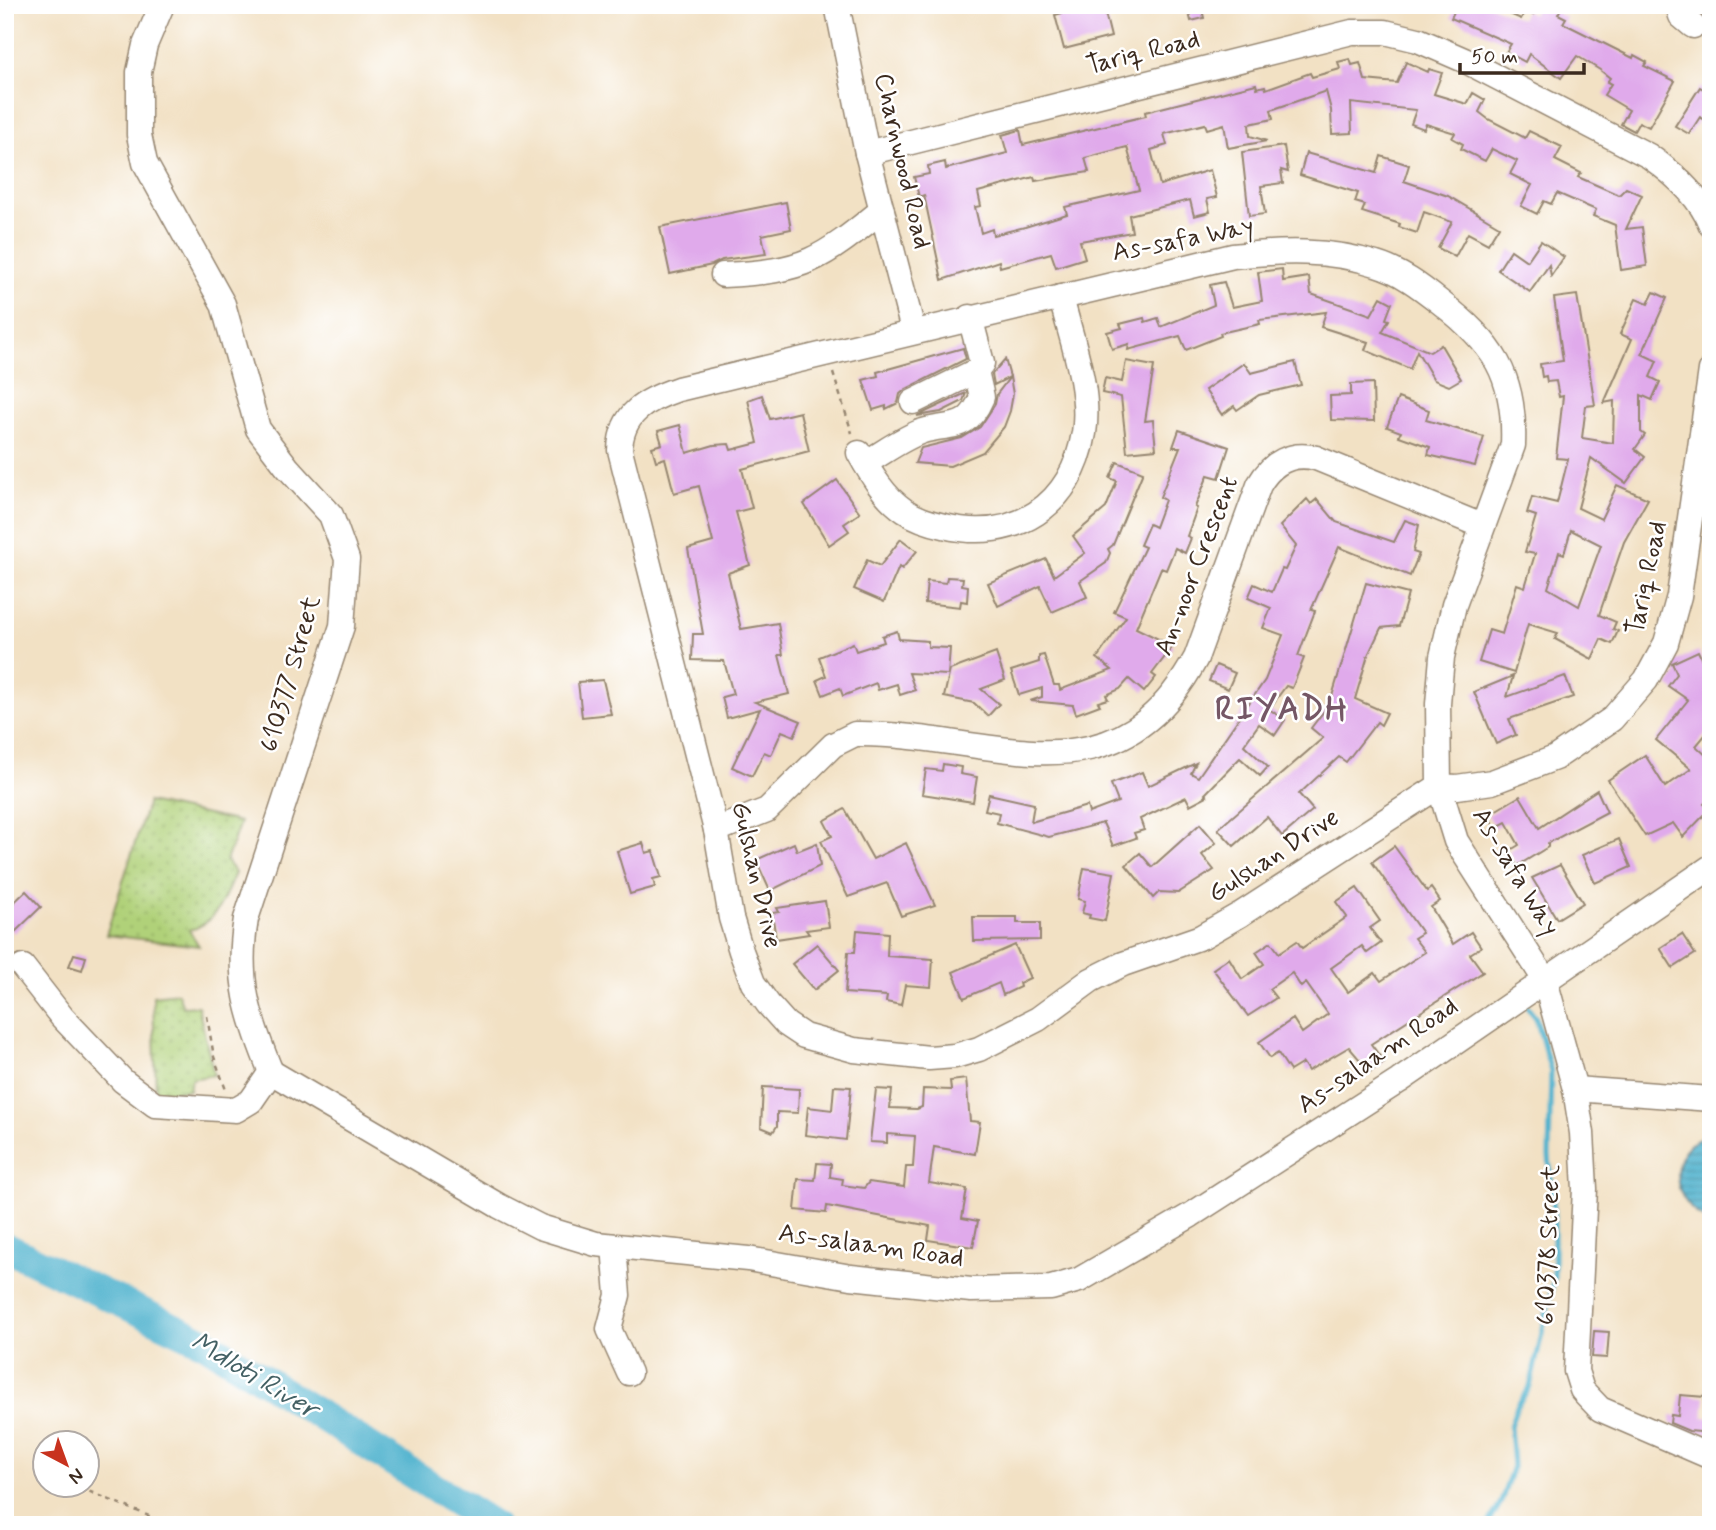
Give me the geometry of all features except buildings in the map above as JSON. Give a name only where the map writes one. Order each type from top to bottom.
[{"type":"street","name":"610377 Street","points":[[162,5],[145,45],[139,72],[139,135],[145,163],[223,304],[258,429],[287,467],[331,515],[347,559],[342,626],[246,919],[241,951],[244,1000],[271,1072]]},
{"type":"street","name":"Charnwood Road","points":[[837,5],[867,153],[913,330]]},
{"type":"street","points":[[1678,5],[1681,16],[1693,26]]},
{"type":"street","name":"Tariq Road","points":[[867,153],[1352,32],[1385,32],[1418,40],[1464,60],[1649,156],[1671,172],[1692,194],[1711,225]]},
{"type":"street","points":[[723,275],[767,273],[812,261],[824,256],[882,210]]},
{"type":"street","name":"As-safa Way","points":[[625,425],[630,415],[656,396],[913,330],[1234,256],[1278,251],[1350,258],[1378,264],[1418,284],[1480,336],[1494,354],[1511,394],[1513,445],[1454,605],[1442,657],[1438,704],[1438,786],[1456,841],[1545,980]]},
{"type":"street","points":[[976,371],[982,397],[973,413],[961,423],[949,429],[923,431],[862,458],[890,498],[905,512],[926,522],[958,530],[1006,529],[1048,504],[1076,463],[1084,431],[1083,397],[1061,297]]},
{"type":"street","points":[[913,402],[976,371],[982,363],[970,317]]},
{"type":"street","name":"Tariq Road","points":[[1438,786],[1457,787],[1492,782],[1555,758],[1612,719],[1646,680],[1666,643],[1676,610],[1711,370]]},
{"type":"street","name":"Gulshan Drive","points":[[625,425],[620,438],[622,463],[716,830],[731,918],[740,951],[753,983],[786,1024],[804,1036],[826,1045],[929,1058],[955,1056],[1007,1037],[1091,980],[1123,964],[1201,937],[1438,786]]},
{"type":"street","name":"An-noor Crescent","points":[[716,830],[767,810],[833,745],[855,734],[1070,752],[1117,741],[1138,730],[1164,707],[1192,666],[1259,485],[1270,469],[1285,459],[1302,455],[1316,458],[1482,526]]},
{"type":"street","name":"As-salaam Road","points":[[271,1072],[523,1219],[565,1235],[614,1247],[748,1259],[851,1277],[971,1290],[1014,1292],[1061,1286],[1079,1280],[1191,1215],[1399,1081],[1711,867]]},
{"type":"street","points":[[23,967],[62,1017],[145,1100],[166,1108],[236,1110],[251,1101],[271,1072]]},
{"type":"street","name":"610378 Street","points":[[1545,980],[1575,1089],[1582,1133],[1584,1241],[1574,1348],[1578,1382],[1589,1400],[1600,1409],[1701,1453]]},
{"type":"street","points":[[1575,1089],[1711,1099]]},
{"type":"street","points":[[614,1247],[618,1296],[609,1329],[629,1373]]},
{"type":"path","points":[[826,352],[862,458]]},
{"type":"path","points":[[207,1016],[214,1057],[228,1099],[236,1110]]},
{"type":"path","points":[[102,1497],[171,1525]]},
{"type":"green space","points":[[148,802],[240,822],[226,861],[235,873],[227,891],[213,916],[189,930],[199,946],[106,935]]},
{"type":"green space","points":[[178,993],[183,1007],[198,1006],[214,1075],[191,1079],[189,1090],[156,1094],[153,996]]},
{"type":"water","points":[[1711,1134],[1711,1222],[1697,1214],[1687,1203],[1677,1176],[1685,1150],[1695,1141]]},
{"type":"waterway","points":[[1488,1525],[1501,1502],[1513,1466],[1510,1426],[1517,1406],[1530,1387],[1554,1279],[1554,1212],[1549,1156],[1551,1072],[1536,1018],[1524,1003]]},
{"type":"waterway","name":"Mdloti River","points":[[5,1247],[206,1343],[493,1525]]},
{"type":"district","name":"RIYADH","points":[[1282,710]]}]
